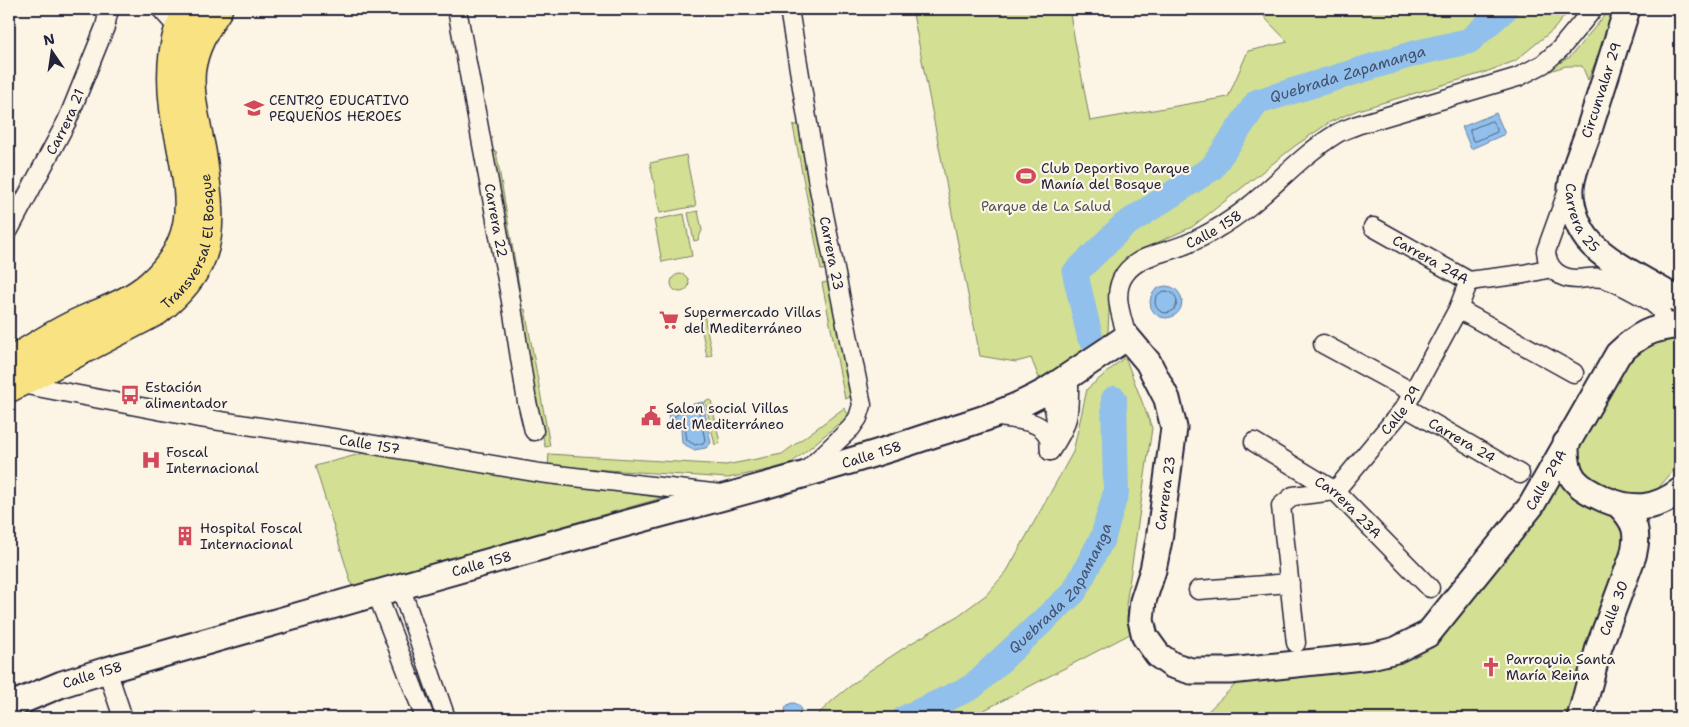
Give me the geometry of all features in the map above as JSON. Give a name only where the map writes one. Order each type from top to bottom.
[{"type":"main road","name":"Transversal El Bosque","points":[[11,379],[157,311],[176,296],[191,278],[206,247],[209,230],[209,209],[202,149],[191,99],[191,71],[195,50],[202,33],[218,9]]},
{"type":"main road","name":"Transversal El Bosque","points":[[11,379],[70,327],[133,298],[171,264],[179,251],[185,237],[189,217],[189,197],[174,100],[174,60],[185,19]]},
{"type":"street","name":"Carrera 21","points":[[9,230],[67,121],[105,27],[109,9]]},
{"type":"street","points":[[161,9],[185,19]]},
{"type":"street","name":"Carrera 22","points":[[457,9],[534,431]]},
{"type":"street","name":"Carrera 23","points":[[789,9],[820,194],[862,405],[858,418],[851,428],[804,474]]},
{"type":"street","name":"Calle 158","points":[[9,706],[62,684],[107,670],[876,454],[990,416],[1036,398],[1127,337],[1118,300],[1123,276],[1130,267],[1141,260],[1188,244],[1217,229],[1248,208],[1281,178],[1337,133],[1357,125],[1518,77],[1542,64],[1560,50],[1594,9]]},
{"type":"street","name":"Circunvalar 29","points":[[1574,171],[1627,9]]},
{"type":"street","name":"Carrera 25","points":[[1551,268],[1546,257],[1546,251],[1564,206],[1574,171]]},
{"type":"street","name":"Carrera 25","points":[[1574,171],[1571,189],[1572,207],[1578,224],[1587,240],[1600,252],[1680,301]]},
{"type":"street","name":"Carrera 24A","points":[[1373,226],[1469,281],[1524,274],[1551,268]]},
{"type":"street","points":[[1551,268],[1562,276],[1570,278],[1602,278],[1654,303],[1670,326]]},
{"type":"street","name":"Calle 29","points":[[1335,491],[1408,399],[1458,309],[1469,281]]},
{"type":"street","points":[[1458,309],[1574,373]]},
{"type":"street","name":"Calle 29A","points":[[1428,634],[1531,506],[1618,354],[1644,333],[1670,326]]},
{"type":"street","name":"Carrera 23","points":[[1127,337],[1148,362],[1167,399],[1174,428],[1159,540],[1153,570],[1143,600],[1141,620],[1145,637],[1158,655],[1172,665],[1192,670],[1230,670],[1371,656],[1396,650],[1428,634]]},
{"type":"street","name":"Carrera 24","points":[[1323,344],[1520,474]]},
{"type":"street","points":[[1050,451],[1065,427],[1068,415],[1069,377]]},
{"type":"street","name":"Calle 157","points":[[11,379],[194,417],[540,473],[732,495]]},
{"type":"street","points":[[1048,390],[1055,415],[1056,427],[1050,451]]},
{"type":"street","points":[[990,416],[1030,423],[1040,427],[1049,439],[1050,451]]},
{"type":"street","name":"Carrera 23A","points":[[1254,442],[1335,491],[1430,588]]},
{"type":"street","points":[[1566,444],[1569,469],[1575,480],[1584,490],[1619,505],[1637,507],[1654,505],[1671,498],[1680,491]]},
{"type":"street","points":[[1531,506],[1559,492],[1584,490]]},
{"type":"street","points":[[1296,643],[1282,506],[1293,496],[1335,491]]},
{"type":"street","name":"Calle 30","points":[[1580,718],[1599,647],[1637,542],[1635,528],[1629,515],[1619,505]]},
{"type":"street","points":[[1198,590],[1290,582]]},
{"type":"street","points":[[388,590],[425,718]]},
{"type":"street","points":[[388,590],[446,718]]},
{"type":"street","points":[[107,670],[123,718]]},
{"type":"green space","name":"Parque de La Salud","points":[[912,9],[1069,9],[1090,121],[1228,97],[1248,51],[1288,42],[1265,18],[1263,9],[1435,9],[1434,11],[1444,9],[1570,9],[1554,29],[1515,61],[1483,73],[1358,110],[1330,122],[1295,146],[1192,227],[1136,252],[1123,262],[1114,275],[1110,289],[1108,331],[1106,336],[1075,361],[1039,378],[1031,358],[1016,362],[980,356]]},
{"type":"green space","points":[[1610,9],[1617,9],[1588,80],[1582,66],[1566,66],[1536,75],[1570,57]]},
{"type":"green space","points":[[799,124],[827,269],[821,270],[793,126]]},
{"type":"green space","points":[[496,151],[521,297],[516,299],[490,152]]},
{"type":"green space","points":[[686,155],[696,206],[660,213],[650,163]]},
{"type":"green space","points":[[698,211],[702,230],[698,240],[694,241],[688,213]]},
{"type":"green space","points":[[684,214],[692,256],[662,262],[654,220]]},
{"type":"green space","points":[[680,274],[686,277],[689,283],[686,289],[680,292],[674,289],[671,283],[674,277]]},
{"type":"green space","points":[[828,282],[851,397],[845,399],[822,283]]},
{"type":"green space","points":[[519,309],[525,309],[550,446],[545,447]]},
{"type":"green space","points":[[704,314],[712,355],[707,357],[699,315]]},
{"type":"green space","points":[[1657,334],[1680,338],[1680,463],[1655,492],[1629,531],[1583,652],[1569,718],[1201,718],[1239,681],[1434,640],[1456,620],[1519,538],[1623,357]]},
{"type":"green space","points":[[1125,357],[1152,428],[1126,605],[1132,633],[969,718],[814,718],[869,671],[959,615],[986,595],[1007,571],[1073,452],[1087,389]]},
{"type":"green space","points":[[711,400],[720,443],[715,445],[705,401]]},
{"type":"green space","points":[[844,408],[849,415],[788,466],[728,478],[548,466],[549,454],[726,465],[782,454]]},
{"type":"green space","points":[[364,453],[662,498],[352,586],[315,466]]},
{"type":"water","points":[[1496,113],[1505,134],[1471,149],[1462,127]]},
{"type":"water","points":[[1166,286],[1172,287],[1177,291],[1181,296],[1181,308],[1177,313],[1172,317],[1166,318],[1160,317],[1155,313],[1151,308],[1150,302],[1151,296],[1155,291],[1160,287]]},
{"type":"water","points":[[703,402],[711,443],[706,448],[694,450],[682,443],[681,429],[670,427],[668,414],[678,407]]},
{"type":"water","points":[[790,703],[796,703],[801,708],[799,717],[790,719],[785,714],[785,708]]},
{"type":"waterway","name":"Quebrada Zapamanga","points":[[1090,337],[1075,273],[1123,226],[1212,168],[1257,102],[1416,53],[1469,41],[1505,9]]},
{"type":"waterway","name":"Quebrada Zapamanga","points":[[905,718],[972,687],[1074,592],[1103,537],[1116,492],[1114,399]]},
{"type":"place","name":"CENTRO EDUCATIVO PEQUEÑOS HEROES","points":[[254,108]]},
{"type":"place","name":"Club Deportivo Parque Manía del Bosque","points":[[1026,176]]},
{"type":"place","name":"Supermercado Villas del Mediterráneo","points":[[669,320]]},
{"type":"place","name":"Estación alimentador","points":[[130,395]]},
{"type":"place","name":"Salon social Villas del Mediterráneo","points":[[651,416]]},
{"type":"place","name":"Foscal Internacional","points":[[151,460]]},
{"type":"place","name":"Hospital Foscal Internacional","points":[[185,536]]},
{"type":"place","name":"Parroquia Santa María Reina","points":[[1491,667]]}]
